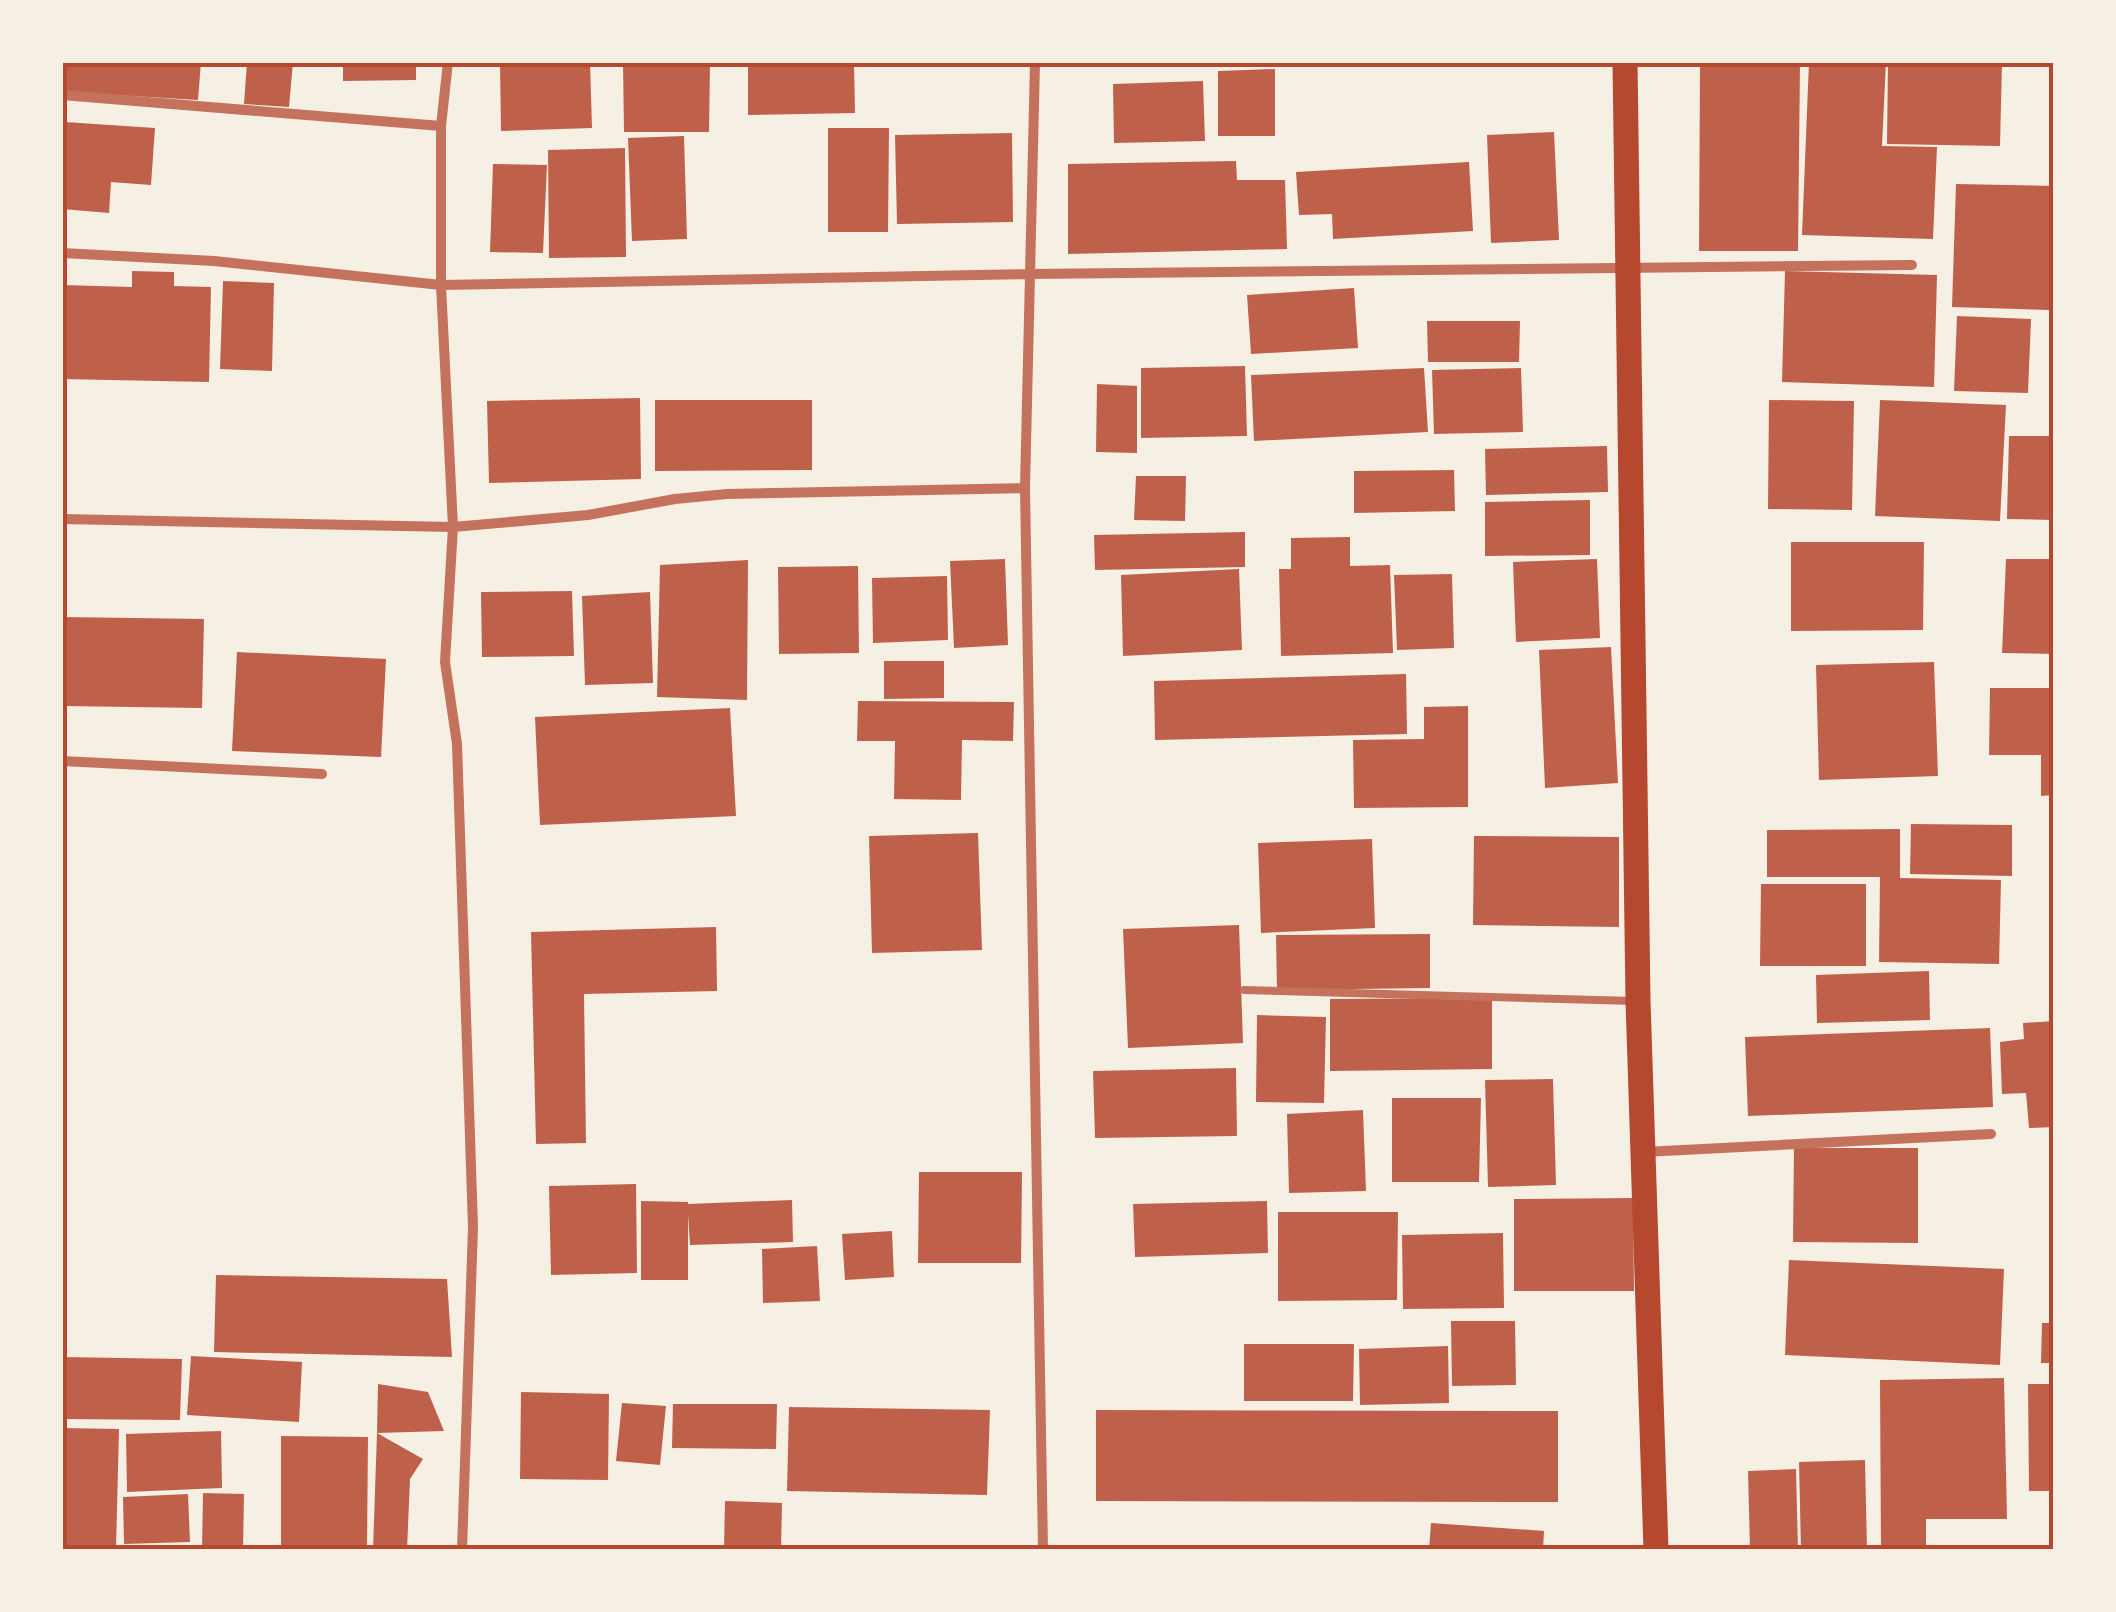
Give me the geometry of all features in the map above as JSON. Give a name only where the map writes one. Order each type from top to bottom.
[{"type":"main road","points":[[1625,62],[1638,1001],[1656,1550]]},
{"type":"street","points":[[448,62],[441,126],[441,285],[453,528],[445,662],[457,744],[473,1228],[462,1550]]},
{"type":"street","points":[[1036,62],[1025,488],[1043,1550]]},
{"type":"street","points":[[62,95],[441,126]]},
{"type":"street","points":[[62,253],[214,261],[441,285],[1912,264]]},
{"type":"street","points":[[62,519],[453,528],[588,515],[727,494],[1025,488]]},
{"type":"street","points":[[62,761],[322,774]]},
{"type":"street","points":[[1643,1152],[1991,1134]]},
{"type":"lane","points":[[1244,990],[1638,1001]]},
{"type":"building","points":[[67,62],[201,62],[198,100],[65,92]]},
{"type":"building","points":[[247,62],[293,62],[289,107],[244,104]]},
{"type":"building","points":[[343,62],[416,62],[416,80],[343,81]]},
{"type":"building","points":[[500,62],[590,62],[592,128],[501,131]]},
{"type":"building","points":[[623,62],[710,62],[709,132],[624,132]]},
{"type":"building","points":[[748,62],[854,62],[855,113],[748,115]]},
{"type":"building","points":[[1700,62],[1800,62],[1798,251],[1699,251]]},
{"type":"building","points":[[1809,62],[1886,62],[1882,146],[1937,147],[1933,239],[1802,235]]},
{"type":"building","points":[[1888,62],[2002,62],[2000,146],[1887,144]]},
{"type":"building","points":[[1275,69],[1275,136],[1218,136],[1218,71]]},
{"type":"building","points":[[1203,81],[1205,141],[1114,143],[1113,84]]},
{"type":"building","points":[[65,122],[155,128],[151,185],[111,182],[109,213],[62,209]]},
{"type":"building","points":[[828,128],[889,128],[888,232],[828,232]]},
{"type":"building","points":[[1554,132],[1559,240],[1491,243],[1487,135]]},
{"type":"building","points":[[1012,133],[1013,222],[897,224],[895,135]]},
{"type":"building","points":[[684,136],[687,239],[632,241],[628,138]]},
{"type":"building","points":[[625,148],[626,257],[549,258],[548,150]]},
{"type":"building","points":[[1236,161],[1237,180],[1285,180],[1287,249],[1068,254],[1068,164]]},
{"type":"building","points":[[1469,162],[1473,231],[1333,239],[1332,214],[1299,215],[1296,172]]},
{"type":"building","points":[[493,164],[547,165],[543,253],[490,252]]},
{"type":"building","points":[[1956,184],[2054,186],[2049,310],[1952,307]]},
{"type":"building","points":[[132,271],[174,272],[174,286],[211,287],[209,382],[62,379],[62,285],[132,287]]},
{"type":"building","points":[[1785,271],[1937,275],[1934,387],[1782,382]]},
{"type":"building","points":[[223,281],[274,283],[272,371],[220,369]]},
{"type":"building","points":[[1354,288],[1358,348],[1251,354],[1247,295]]},
{"type":"building","points":[[1957,316],[2031,319],[2028,393],[1954,391]]},
{"type":"building","points":[[1427,321],[1520,321],[1519,362],[1428,362]]},
{"type":"building","points":[[1245,366],[1247,436],[1141,438],[1141,368]]},
{"type":"building","points":[[1424,368],[1428,432],[1254,441],[1251,375]]},
{"type":"building","points":[[1521,368],[1523,432],[1434,434],[1432,370]]},
{"type":"building","points":[[1097,384],[1137,386],[1137,453],[1096,452]]},
{"type":"building","points":[[640,398],[641,479],[489,483],[487,401]]},
{"type":"building","points":[[655,400],[812,400],[812,470],[655,471]]},
{"type":"building","points":[[1769,400],[1854,401],[1852,510],[1768,509]]},
{"type":"building","points":[[1880,400],[2006,405],[2000,521],[1875,516]]},
{"type":"building","points":[[2009,436],[2054,436],[2054,520],[2007,519]]},
{"type":"building","points":[[1607,446],[1608,492],[1486,495],[1485,449]]},
{"type":"building","points":[[1454,470],[1455,511],[1354,513],[1354,471]]},
{"type":"building","points":[[1136,476],[1186,476],[1185,521],[1134,520]]},
{"type":"building","points":[[1590,500],[1590,555],[1485,556],[1485,502]]},
{"type":"building","points":[[1245,532],[1245,567],[1095,570],[1094,535]]},
{"type":"building","points":[[1350,537],[1350,566],[1390,565],[1393,653],[1281,656],[1279,569],[1291,569],[1291,538]]},
{"type":"building","points":[[1791,542],[1924,542],[1923,630],[1791,631]]},
{"type":"building","points":[[1005,559],[1008,645],[954,648],[950,561]]},
{"type":"building","points":[[1597,559],[1600,638],[1516,642],[1513,562]]},
{"type":"building","points":[[2006,559],[2054,559],[2054,654],[2002,653]]},
{"type":"building","points":[[748,560],[747,700],[657,697],[660,565]]},
{"type":"building","points":[[858,566],[859,653],[779,654],[778,567]]},
{"type":"building","points":[[1239,569],[1242,650],[1123,656],[1121,575]]},
{"type":"building","points":[[1452,574],[1454,648],[1397,650],[1394,575]]},
{"type":"building","points":[[947,576],[948,640],[873,643],[872,578]]},
{"type":"building","points":[[572,591],[574,656],[482,657],[481,592]]},
{"type":"building","points":[[650,592],[653,683],[585,685],[582,596]]},
{"type":"building","points":[[62,617],[204,619],[202,708],[62,706]]},
{"type":"building","points":[[1611,647],[1618,783],[1545,788],[1539,650]]},
{"type":"building","points":[[237,652],[386,659],[381,757],[232,751]]},
{"type":"building","points":[[884,661],[944,661],[944,698],[884,699]]},
{"type":"building","points":[[1934,662],[1938,776],[1819,780],[1816,665]]},
{"type":"building","points":[[1406,674],[1407,734],[1155,740],[1154,681]]},
{"type":"building","points":[[1990,688],[2054,688],[2054,795],[2041,796],[2041,755],[1989,755]]},
{"type":"building","points":[[858,701],[1014,702],[1013,741],[962,740],[961,800],[894,799],[895,741],[857,741]]},
{"type":"building","points":[[1468,706],[1468,807],[1354,808],[1353,740],[1424,739],[1424,707]]},
{"type":"building","points":[[730,708],[736,816],[540,825],[535,717]]},
{"type":"building","points":[[1911,824],[2012,825],[2012,876],[1910,874]]},
{"type":"building","points":[[1900,829],[1900,878],[2001,880],[1999,964],[1879,962],[1880,877],[1767,877],[1767,830]]},
{"type":"building","points":[[978,833],[982,950],[872,953],[869,836]]},
{"type":"building","points":[[1474,836],[1619,837],[1619,927],[1473,925]]},
{"type":"building","points":[[1372,839],[1375,928],[1261,933],[1258,843]]},
{"type":"building","points":[[1761,884],[1866,884],[1866,966],[1760,966]]},
{"type":"building","points":[[1239,925],[1243,1043],[1128,1048],[1123,929]]},
{"type":"building","points":[[716,927],[717,991],[584,994],[586,1143],[536,1144],[531,932]]},
{"type":"building","points":[[1430,934],[1430,988],[1277,990],[1276,935]]},
{"type":"building","points":[[1929,971],[1930,1020],[1817,1023],[1816,975]]},
{"type":"building","points":[[1492,998],[1492,1069],[1330,1071],[1330,999]]},
{"type":"building","points":[[1257,1015],[1326,1017],[1324,1103],[1256,1102]]},
{"type":"building","points":[[2054,1021],[2054,1127],[2029,1128],[2026,1093],[2002,1094],[2000,1042],[2024,1039],[2023,1023]]},
{"type":"building","points":[[1990,1028],[1993,1107],[1748,1116],[1745,1037]]},
{"type":"building","points":[[1236,1068],[1237,1136],[1095,1138],[1093,1071]]},
{"type":"building","points":[[1553,1079],[1556,1185],[1488,1187],[1485,1080]]},
{"type":"building","points":[[1392,1098],[1481,1098],[1479,1182],[1392,1182]]},
{"type":"building","points":[[1363,1110],[1366,1191],[1289,1193],[1287,1114]]},
{"type":"building","points":[[1794,1148],[1918,1148],[1918,1243],[1793,1242]]},
{"type":"building","points":[[919,1172],[1022,1172],[1021,1263],[918,1263]]},
{"type":"building","points":[[636,1184],[637,1273],[551,1275],[549,1186]]},
{"type":"building","points":[[1633,1198],[1634,1291],[1514,1291],[1514,1199]]},
{"type":"building","points":[[792,1200],[793,1242],[690,1245],[688,1214],[688,1280],[641,1280],[641,1201],[688,1204]]},
{"type":"building","points":[[1267,1201],[1268,1253],[1135,1257],[1133,1204]]},
{"type":"building","points":[[1278,1212],[1398,1212],[1397,1300],[1278,1301]]},
{"type":"building","points":[[892,1231],[894,1277],[845,1280],[842,1234]]},
{"type":"building","points":[[1503,1233],[1504,1308],[1403,1309],[1402,1235]]},
{"type":"building","points":[[817,1246],[820,1301],[763,1303],[762,1249]]},
{"type":"building","points":[[1789,1260],[2004,1269],[2000,1365],[1785,1355]]},
{"type":"building","points":[[216,1275],[447,1279],[452,1357],[214,1352]]},
{"type":"building","points":[[1451,1321],[1515,1321],[1516,1385],[1452,1386]]},
{"type":"building","points":[[2042,1323],[2054,1323],[2054,1363],[2041,1363]]},
{"type":"building","points":[[1244,1344],[1354,1344],[1353,1401],[1244,1401]]},
{"type":"building","points":[[1448,1346],[1449,1403],[1360,1405],[1359,1349]]},
{"type":"building","points":[[191,1356],[302,1362],[299,1422],[187,1415]]},
{"type":"building","points":[[62,1357],[182,1359],[180,1420],[62,1419]]},
{"type":"building","points":[[2004,1378],[2007,1519],[1926,1519],[1926,1550],[1881,1550],[1880,1380]]},
{"type":"building","points":[[378,1384],[428,1392],[444,1431],[377,1433]]},
{"type":"building","points":[[2028,1384],[2054,1384],[2054,1491],[2029,1491]]},
{"type":"building","points":[[521,1392],[609,1394],[608,1480],[520,1479]]},
{"type":"building","points":[[622,1403],[666,1406],[660,1465],[616,1461]]},
{"type":"building","points":[[673,1404],[777,1404],[776,1449],[672,1448]]},
{"type":"building","points":[[789,1407],[990,1410],[987,1495],[787,1491]]},
{"type":"building","points":[[1096,1410],[1558,1411],[1558,1502],[1096,1501]]},
{"type":"building","points":[[62,1428],[119,1429],[116,1550],[62,1550]]},
{"type":"building","points":[[221,1431],[222,1488],[127,1492],[126,1434]]},
{"type":"building","points":[[377,1433],[423,1459],[410,1479],[407,1550],[373,1550]]},
{"type":"building","points":[[281,1436],[368,1437],[367,1550],[281,1550]]},
{"type":"building","points":[[1865,1460],[1867,1550],[1801,1550],[1799,1462]]},
{"type":"building","points":[[1796,1469],[1798,1550],[1750,1550],[1748,1471]]},
{"type":"building","points":[[203,1493],[244,1494],[243,1550],[202,1550]]},
{"type":"building","points":[[188,1494],[190,1542],[124,1544],[123,1497]]},
{"type":"building","points":[[725,1501],[782,1503],[781,1550],[724,1549]]},
{"type":"building","points":[[1431,1523],[1544,1531],[1543,1550],[1429,1550]]}]
